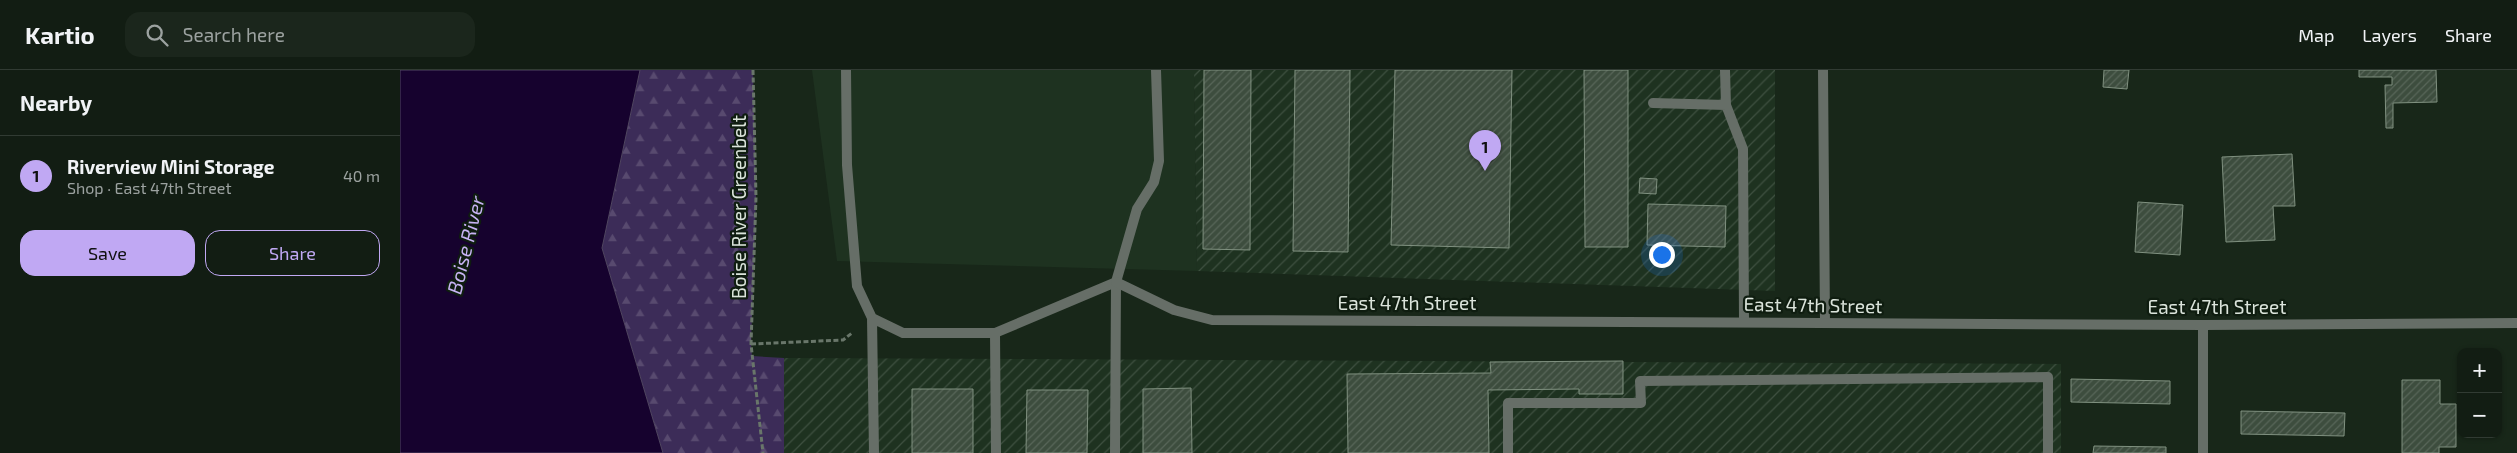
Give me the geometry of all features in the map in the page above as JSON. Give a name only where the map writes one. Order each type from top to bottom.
[{"type":"street","points":[[846,70],[847,165],[857,286],[872,318],[874,453]]},
{"type":"street","points":[[1115,453],[1116,282],[1137,209],[1154,182],[1159,161],[1156,70]]},
{"type":"street","points":[[1725,70],[1726,105],[1743,149],[1744,321]]},
{"type":"street","points":[[1823,70],[1825,323]]},
{"type":"street","points":[[1653,103],[1726,105]]},
{"type":"street","points":[[872,318],[903,333],[995,333],[1116,282]]},
{"type":"street","name":"East 47th Street","points":[[1116,282],[1174,310],[1212,320],[1744,321],[2203,325],[2517,323]]},
{"type":"street","points":[[2202,453],[2203,325]]},
{"type":"street","points":[[995,333],[996,453]]},
{"type":"street","points":[[1508,453],[1508,403],[1641,403],[1640,381],[2048,377],[2048,453]]},
{"type":"path","name":"Boise River Greenbelt","points":[[753,70],[756,198],[751,344],[763,453]]},
{"type":"path","points":[[751,344],[843,340],[872,318]]},
{"type":"shaded area","points":[[812,70],[1194,70],[1197,271],[837,261]]},
{"type":"shaded area","points":[[1194,70],[1775,70],[1775,291],[1197,271]]},
{"type":"shaded area","points":[[784,358],[2061,364],[2061,453],[784,453]]},
{"type":"green space","points":[[640,70],[753,70],[756,197],[751,344],[752,356],[784,358],[784,453],[663,453],[602,248]]},
{"type":"water","name":"Boise River","points":[[400,70],[640,70],[602,248],[663,453],[400,453]]},
{"type":"building","points":[[1204,70],[1251,70],[1250,250],[1203,249]]},
{"type":"building","points":[[1295,70],[1350,70],[1348,252],[1293,251]]},
{"type":"building","points":[[1395,70],[1512,70],[1509,248],[1391,245]]},
{"type":"building","points":[[1584,70],[1628,70],[1628,247],[1585,247]]},
{"type":"building","points":[[2104,70],[2129,70],[2127,89],[2103,87]]},
{"type":"building","points":[[2359,70],[2436,70],[2437,102],[2393,103],[2393,128],[2386,128],[2385,85],[2392,85],[2392,77],[2359,77]]},
{"type":"building","points":[[2292,154],[2295,206],[2273,206],[2275,240],[2226,242],[2222,157]]},
{"type":"building","points":[[1640,178],[1657,179],[1656,194],[1639,193]]},
{"type":"building","points":[[2138,202],[2183,205],[2180,255],[2135,252]]},
{"type":"building","points":[[1648,204],[1726,206],[1725,247],[1647,245]]},
{"type":"building","points":[[1623,361],[1623,394],[1579,394],[1579,389],[1488,390],[1489,453],[1348,453],[1347,374],[1491,373],[1490,362]]},
{"type":"building","points":[[2071,379],[2170,381],[2170,404],[2071,402]]},
{"type":"building","points":[[2402,380],[2440,380],[2440,404],[2456,404],[2456,447],[2439,447],[2439,453],[2402,453]]},
{"type":"building","points":[[1191,388],[1192,453],[1143,453],[1143,389]]},
{"type":"building","points":[[912,389],[973,389],[973,453],[912,453]]},
{"type":"building","points":[[1027,390],[1088,390],[1087,453],[1026,453]]},
{"type":"building","points":[[2241,411],[2345,413],[2344,436],[2241,434]]},
{"type":"building","points":[[2094,446],[2166,447],[2166,453],[2093,453]]},
{"type":"place","name":"Riverview Mini Storage","points":[[1485,171]]}]
